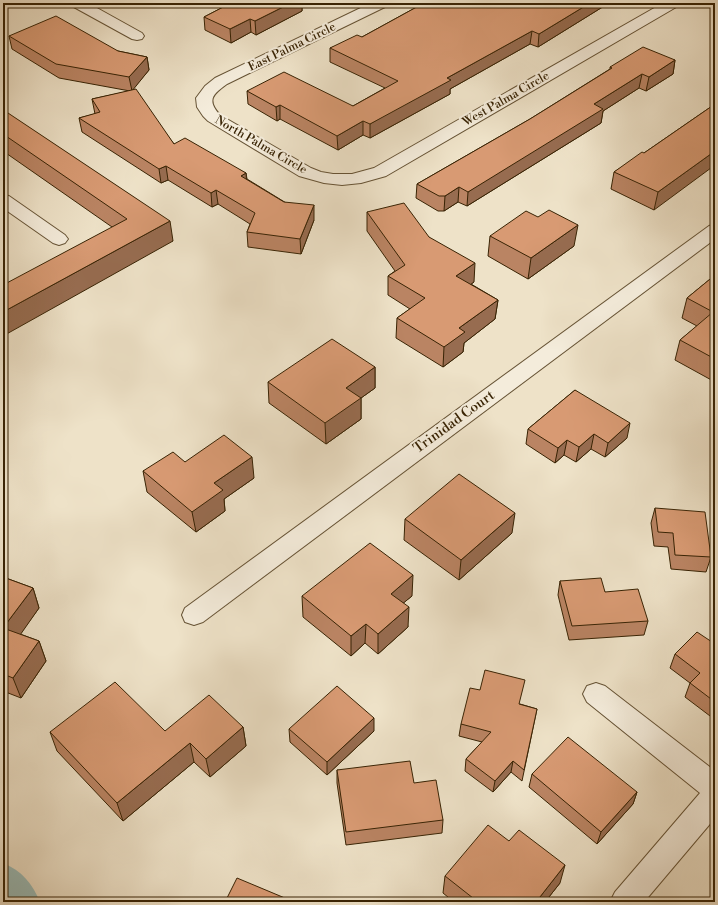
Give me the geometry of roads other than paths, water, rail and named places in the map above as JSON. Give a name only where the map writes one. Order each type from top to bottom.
[{"type":"street","name":"East Palma Circle","points":[[205,95],[211,87],[221,81],[382,3]]},
{"type":"street","name":"West Palma Circle","points":[[334,180],[361,179],[380,172],[673,3]]},
{"type":"street","points":[[83,4],[137,36]]},
{"type":"street","name":"North Palma Circle","points":[[205,95],[203,103],[206,111],[214,118],[305,172],[318,177],[334,180]]},
{"type":"street","points":[[3,200],[59,239]]},
{"type":"street","name":"Trinidad Court","points":[[194,615],[715,230]]},
{"type":"street","points":[[596,694],[715,788]]},
{"type":"street","points":[[625,902],[715,797]]},
{"type":"waterway","points":[[3,882],[20,902]]}]
